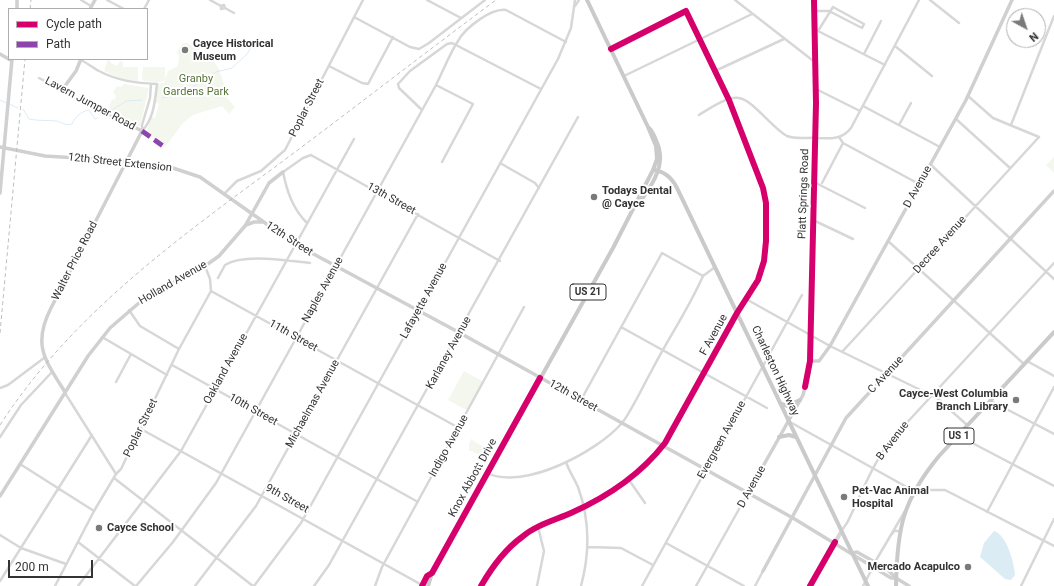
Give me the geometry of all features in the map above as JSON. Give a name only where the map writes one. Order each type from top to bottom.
[{"type":"main road","name":"US 21","points":[[587,0],[656,146],[656,159],[653,170]]},
{"type":"main road","name":"US 21","points":[[635,206],[640,203],[661,163],[660,150],[651,130],[648,127]]},
{"type":"main road","points":[[653,170],[657,172]]},
{"type":"main road","name":"Knox Abbott Drive","points":[[428,586],[432,573],[635,206],[634,204],[653,170]]},
{"type":"main road","name":"Charleston Highway","points":[[657,172],[670,177],[677,188],[866,584]]},
{"type":"main road","name":"US 1","points":[[896,586],[897,546],[907,508],[915,490],[931,466],[1054,332]]},
{"type":"main road","points":[[780,403],[787,406],[793,405],[800,400]]},
{"type":"main road","points":[[779,437],[789,434],[796,438]]},
{"type":"main road","name":"Knox Abbott Drive","points":[[423,586],[427,576],[432,573]]},
{"type":"street","points":[[81,0],[91,7],[95,0]]},
{"type":"street","points":[[107,0],[122,8]]},
{"type":"street","points":[[210,0],[221,6],[222,9],[225,8],[234,13]]},
{"type":"street","name":"Poplar Street","points":[[225,193],[231,185],[261,171],[283,152],[363,0]]},
{"type":"street","points":[[427,0],[461,18]]},
{"type":"street","points":[[354,17],[412,48],[419,49],[485,0]]},
{"type":"street","name":"Lafayette Avenue","points":[[253,586],[294,534],[303,519],[541,89],[572,28],[575,0]]},
{"type":"street","name":"Lafayette Avenue","points":[[575,6],[579,0]]},
{"type":"street","points":[[735,0],[816,64]]},
{"type":"street","name":"Platt Springs Road","points":[[806,387],[810,361],[815,138],[816,30],[814,0]]},
{"type":"street","points":[[699,115],[729,100],[739,98],[745,101],[787,136],[795,138],[828,139],[839,137],[849,131],[919,0]]},
{"type":"street","points":[[930,0],[959,23]]},
{"type":"street","name":"D Avenue","points":[[810,361],[819,361],[830,346],[968,96],[1012,0]]},
{"type":"street","points":[[814,11],[829,11],[862,28],[864,24],[833,7],[829,11],[816,30],[885,65]]},
{"type":"street","name":"Naples Avenue","points":[[136,586],[180,531],[222,474],[436,86],[455,44],[465,32],[492,12],[500,9],[512,13],[566,42]]},
{"type":"street","name":"F Avenue","points":[[481,586],[495,564],[509,548],[524,535],[538,527],[583,507],[629,480],[663,446],[737,313],[758,280],[764,261],[766,203],[763,188],[751,153],[729,100],[686,12],[611,49]]},
{"type":"street","points":[[624,76],[752,14]]},
{"type":"street","points":[[968,96],[990,117],[1011,125],[1054,17]]},
{"type":"street","points":[[864,54],[881,21]]},
{"type":"street","points":[[328,66],[365,84],[368,84],[392,37]]},
{"type":"street","points":[[715,71],[784,39]]},
{"type":"street","points":[[422,110],[399,88],[398,84],[410,72],[447,44],[455,44],[459,48],[541,89]]},
{"type":"street","points":[[895,46],[932,76]]},
{"type":"street","points":[[0,193],[2,148],[12,60]]},
{"type":"street","points":[[62,90],[76,70],[81,60]]},
{"type":"street","points":[[82,60],[99,71],[117,79],[135,83],[156,84],[153,109],[146,128],[142,132]]},
{"type":"street","name":"Lavern Jumper Road","points":[[38,78],[142,132]]},
{"type":"street","points":[[142,132],[142,125],[150,98],[151,84]]},
{"type":"street","points":[[436,86],[473,104],[442,162]]},
{"type":"street","points":[[816,89],[860,111]]},
{"type":"street","points":[[899,125],[911,103]]},
{"type":"street","points":[[863,106],[940,147]]},
{"type":"street","name":"Karlaney Avenue","points":[[314,586],[329,566],[420,406],[578,117]]},
{"type":"street","points":[[956,118],[1010,168]]},
{"type":"street","name":"Decree Avenue","points":[[842,352],[1039,137],[1011,125]]},
{"type":"street","name":"Walter Price Road","points":[[65,392],[44,358],[42,334],[47,316],[125,161],[142,132]]},
{"type":"street","points":[[839,137],[843,143],[920,184]]},
{"type":"street","name":"Oakland Avenue","points":[[78,586],[181,451],[354,139]]},
{"type":"street","points":[[822,182],[843,143]]},
{"type":"street","name":"12th Street Extension","points":[[2,148],[51,157],[125,161],[185,170],[207,181],[252,214]]},
{"type":"street","name":"13th Street","points":[[283,172],[303,158],[311,155],[500,261]]},
{"type":"street","points":[[500,163],[535,183],[539,188]]},
{"type":"street","points":[[930,165],[1054,279]]},
{"type":"street","points":[[283,172],[291,201],[297,212],[307,223]]},
{"type":"street","name":"Holland Avenue","points":[[0,496],[65,392],[102,337],[129,310],[151,293],[205,266],[225,249],[245,226],[269,183],[283,172]]},
{"type":"street","points":[[814,182],[865,208]]},
{"type":"street","name":"C Avenue","points":[[755,586],[846,418],[1054,191]]},
{"type":"street","name":"12th Street","points":[[252,214],[295,244],[581,400],[835,542],[891,578],[896,578]]},
{"type":"street","name":"Michaelmas Avenue","points":[[195,586],[250,515],[262,496],[418,214]]},
{"type":"street","points":[[813,220],[853,239]]},
{"type":"street","points":[[245,226],[254,222],[264,222]]},
{"type":"street","points":[[888,240],[1026,363],[1054,376]]},
{"type":"street","points":[[581,400],[662,253],[703,276]]},
{"type":"street","points":[[218,278],[223,267],[228,263],[262,258],[310,263]]},
{"type":"street","name":"B Avenue","points":[[835,542],[842,532],[874,468],[890,441],[1054,263]]},
{"type":"street","points":[[205,266],[210,280],[211,291]]},
{"type":"street","points":[[488,473],[498,476],[520,476],[537,473],[566,462],[597,443],[622,423],[703,276],[715,267]]},
{"type":"street","name":"Poplar Street","points":[[55,586],[94,510],[116,474],[121,469],[179,349],[211,291]]},
{"type":"street","name":"11th Street","points":[[211,291],[459,428]]},
{"type":"street","name":"Evergreen Avenue","points":[[642,586],[802,295]]},
{"type":"street","points":[[746,299],[810,336],[932,395],[968,426]]},
{"type":"street","name":"Indigo Avenue","points":[[375,586],[384,564],[524,308]]},
{"type":"street","points":[[129,310],[140,326],[179,349]]},
{"type":"street","points":[[621,327],[767,408]]},
{"type":"street","points":[[102,337],[167,375]]},
{"type":"street","points":[[116,382],[131,354]]},
{"type":"street","points":[[0,388],[11,384],[44,358]]},
{"type":"street","name":"10th Street","points":[[172,365],[418,502]]},
{"type":"street","points":[[0,437],[21,404],[52,372]]},
{"type":"street","name":"D Avenue","points":[[696,586],[806,387]]},
{"type":"street","points":[[987,512],[1054,387]]},
{"type":"street","points":[[65,392],[116,474]]},
{"type":"street","points":[[991,401],[1054,434]]},
{"type":"street","points":[[788,421],[915,490],[944,490],[1054,546]]},
{"type":"street","name":"9th Street","points":[[141,429],[423,586]]},
{"type":"street","points":[[0,581],[92,435]]},
{"type":"street","points":[[959,436],[1054,486]]},
{"type":"street","points":[[566,462],[577,485],[587,524],[588,547],[581,586]]},
{"type":"street","points":[[20,464],[94,510]]},
{"type":"street","points":[[114,478],[180,531],[253,586]]},
{"type":"street","points":[[629,480],[645,503]]},
{"type":"street","points":[[875,562],[907,508]]},
{"type":"street","points":[[1021,586],[1054,519]]},
{"type":"street","points":[[537,586],[544,552],[538,527]]},
{"type":"street","points":[[891,534],[894,531],[900,531]]},
{"type":"street","points":[[0,535],[21,548],[66,564]]},
{"type":"street","points":[[78,542],[136,586]]},
{"type":"street","points":[[810,586],[835,542]]},
{"type":"street","points":[[666,543],[744,586]]},
{"type":"street","points":[[588,547],[621,548],[653,565]]},
{"type":"street","name":"12th Street","points":[[852,553],[857,552],[875,562],[896,578]]},
{"type":"street","points":[[866,584],[873,567]]},
{"type":"street","points":[[896,578],[909,586]]},
{"type":"green space","name":"Granby Gardens Park","points":[[183,43],[187,43],[211,57],[219,69],[225,87],[226,97],[235,107],[229,114],[222,106],[193,115],[183,123],[165,147],[145,134],[152,117],[155,118],[159,104],[155,102],[157,84],[164,83],[168,71],[178,66],[179,55],[177,52]]},
{"type":"green space","points":[[108,60],[117,66],[120,61],[123,62],[123,67],[138,67],[138,81],[122,79],[104,71]]},
{"type":"green space","points":[[143,67],[165,67],[165,80],[160,82],[144,81],[142,79]]},
{"type":"green space","points":[[124,84],[149,88],[140,126],[108,111],[112,99],[114,100],[116,96],[113,92],[117,86],[121,87]]},
{"type":"green space","points":[[1054,157],[1054,173],[1046,165]]},
{"type":"green space","points":[[464,371],[484,382],[468,411],[448,400]]},
{"type":"green space","points":[[472,438],[473,441],[488,449],[487,451],[490,453],[486,459],[472,451],[469,451],[469,444]]},
{"type":"shaded area","points":[[994,531],[1003,538],[1009,550],[1015,575],[1011,580],[1005,579],[980,557],[984,543]]},
{"type":"waterway","points":[[162,98],[182,94],[216,72],[232,68],[247,54],[252,46]]},
{"type":"waterway","points":[[0,100],[6,103]]},
{"type":"waterway","points":[[112,110],[126,101],[142,100]]},
{"type":"waterway","points":[[9,104],[18,108]]},
{"type":"waterway","points":[[23,109],[29,119],[56,121],[67,125],[72,124],[78,115],[89,110],[95,119],[97,118]]},
{"type":"railway","points":[[30,8],[31,0]]},
{"type":"railway","points":[[0,425],[28,386],[58,350],[91,316],[162,253],[496,0]]},
{"type":"railway","points":[[0,333],[25,60]]},
{"type":"marked path","points":[[142,131],[163,146]]},
{"type":"cycle path","points":[[805,387],[810,361],[816,103],[814,0]]},
{"type":"cycle path","points":[[481,586],[504,553],[527,533],[539,526],[598,500],[634,475],[656,454],[665,443],[737,313],[758,280],[764,261],[766,241],[766,203],[763,188],[729,100],[686,11],[611,49]]},
{"type":"cycle path","points":[[422,586],[427,576],[432,573],[540,378]]},
{"type":"cycle path","points":[[810,586],[835,542]]},
{"type":"place","name":"Cayce Historical Museum","points":[[185,50]]},
{"type":"place","name":"Todays Dental @ Cayce","points":[[594,197]]},
{"type":"place","name":"Cayce-West Columbia Branch Library","points":[[1016,400]]},
{"type":"place","name":"Pet-Vac Animal Hospital","points":[[844,497]]},
{"type":"place","name":"Cayce School","points":[[99,528]]},
{"type":"place","name":"Mercado Acapulco","points":[[968,567]]}]
